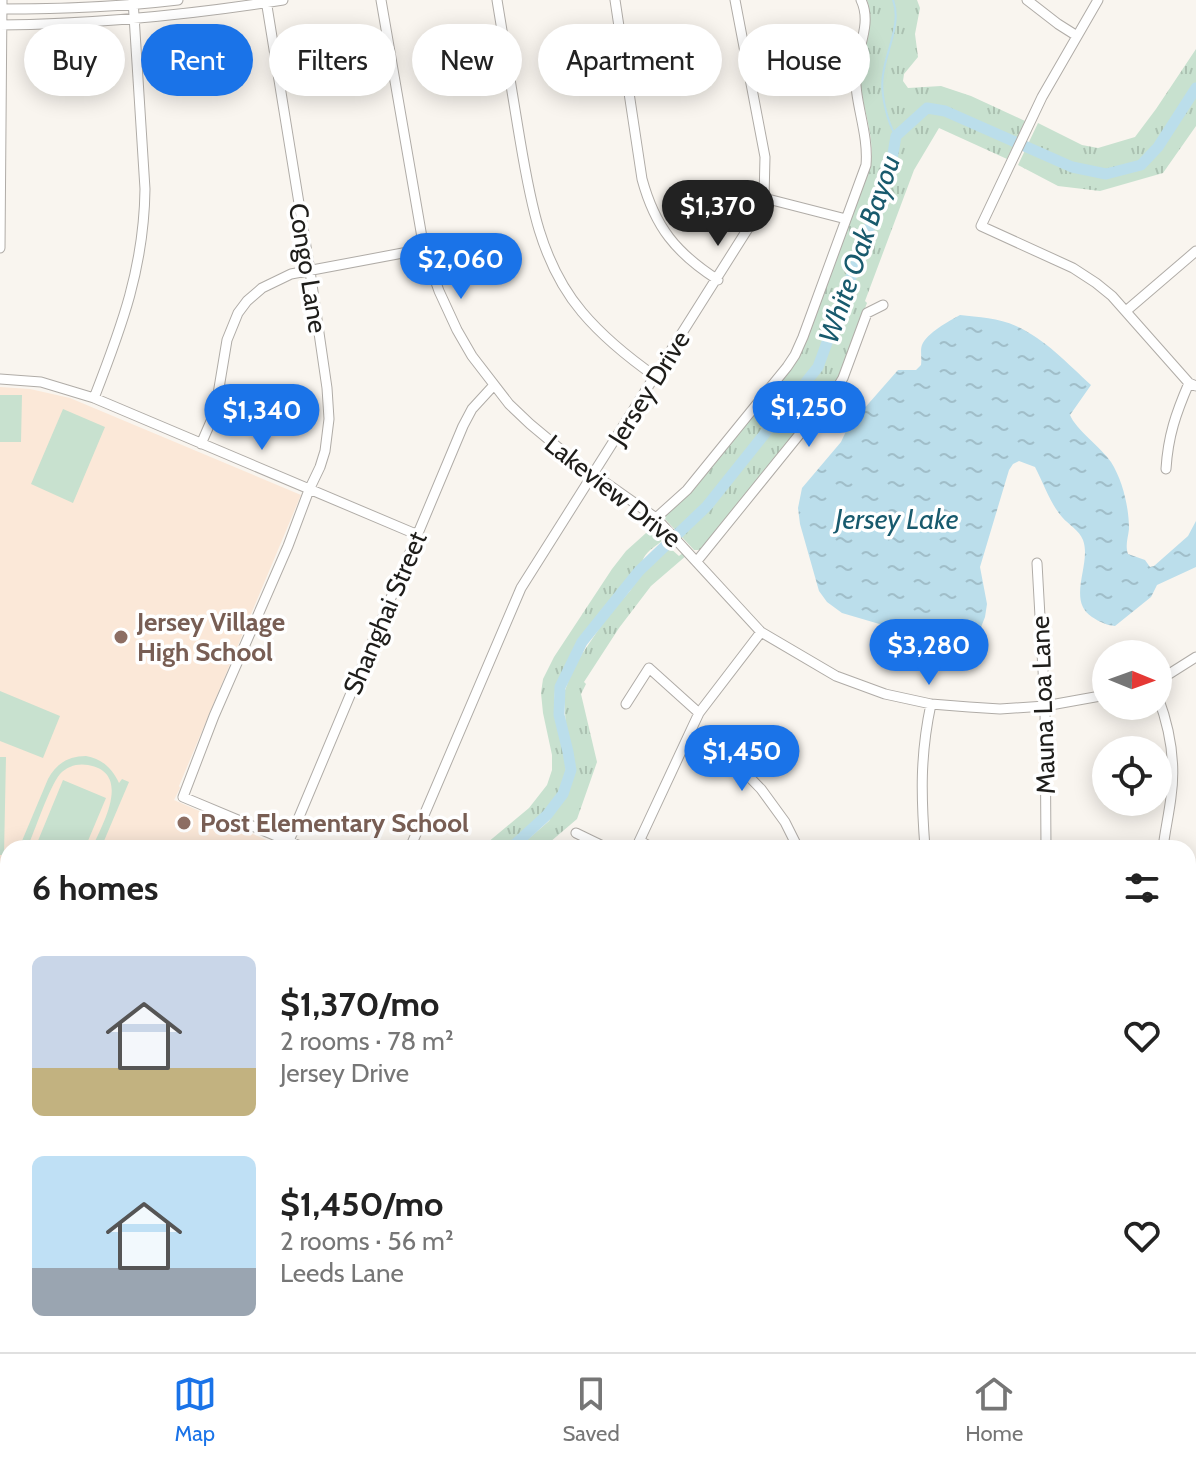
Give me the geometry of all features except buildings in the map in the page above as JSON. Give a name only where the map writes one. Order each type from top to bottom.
[{"type":"street","points":[[0,248],[1,6],[68,9],[178,0]]},
{"type":"street","points":[[1,25],[69,24],[207,12],[283,0]]},
{"type":"street","name":"Lakeview Drive","points":[[381,0],[424,249],[457,330],[472,356],[509,404],[572,459],[656,518],[761,632],[836,676],[885,694],[931,704],[1000,709],[1045,706],[1092,698]]},
{"type":"street","points":[[497,0],[530,204],[541,240],[580,311],[608,339],[656,377]]},
{"type":"street","points":[[615,0],[647,197],[667,235],[696,266],[718,280]]},
{"type":"street","name":"Jersey Drive","points":[[413,840],[521,588],[718,280],[753,223],[764,198],[765,157],[735,0]]},
{"type":"street","points":[[656,518],[687,490],[795,355],[866,165],[867,148],[856,79],[866,17],[861,0]]},
{"type":"street","points":[[1027,0],[1077,36]]},
{"type":"street","points":[[1098,0],[1027,126],[981,226],[1073,268],[1112,296],[1192,384],[1175,416],[1166,469]]},
{"type":"street","name":"Congo Lane","points":[[266,1],[310,271],[329,419],[325,451],[183,797],[278,840]]},
{"type":"street","points":[[94,398],[127,309],[143,231],[145,189],[133,3]]},
{"type":"street","points":[[764,198],[846,219]]},
{"type":"street","points":[[201,444],[215,412],[227,340],[238,313],[247,301],[262,288],[291,274],[424,249]]},
{"type":"street","points":[[1126,311],[1196,251]]},
{"type":"street","points":[[697,561],[837,388],[867,313],[883,305]]},
{"type":"street","points":[[0,379],[41,382],[94,398],[418,535]]},
{"type":"street","name":"Shanghai Street","points":[[289,840],[472,409],[494,385]]},
{"type":"street","name":"Mauna Loa Lane","points":[[1037,563],[1045,706],[1046,840]]},
{"type":"street","points":[[640,840],[699,713],[761,632]]},
{"type":"street","points":[[1172,672],[1196,657]]},
{"type":"street","points":[[626,704],[649,668],[699,713]]},
{"type":"street","points":[[924,840],[921,784],[923,739],[931,704]]},
{"type":"street","points":[[1164,840],[1173,764],[1165,720]]},
{"type":"street","points":[[689,736],[729,756],[761,789],[794,840]]},
{"type":"street","points":[[576,833],[590,840]]},
{"type":"shaded area","name":"Jersey Village High School","points":[[0,387],[30,389],[70,398],[301,495],[174,800],[266,840],[0,840]]},
{"type":"green space","points":[[867,0],[917,0],[920,8],[915,34],[918,57],[904,74],[903,81],[908,88],[941,86],[1025,121],[1007,159],[939,128],[914,170],[838,380],[701,550],[694,550],[665,519],[666,515],[692,492],[799,358],[870,168],[870,133],[863,96],[870,96]]},
{"type":"green space","points":[[1196,49],[1196,126],[1163,173],[1100,191],[1058,186],[1018,165],[1038,123],[1082,145],[1098,148],[1135,137]]},
{"type":"green space","points":[[0,395],[22,395],[21,442],[0,442]]},
{"type":"green space","points":[[63,409],[105,427],[73,503],[31,484]]},
{"type":"green space","points":[[656,524],[667,537],[648,552],[642,564],[589,626],[557,685],[555,708],[566,767],[557,794],[515,840],[491,840],[529,808],[547,785],[552,770],[552,755],[543,713],[543,679],[554,657],[626,551]]},
{"type":"green space","points":[[670,548],[679,556],[684,552],[687,555],[651,586],[584,682],[586,684],[581,694],[597,762],[577,819],[552,840],[527,840],[549,821],[573,775],[574,762],[566,730],[564,693],[574,666],[642,572]]},
{"type":"green space","points":[[0,691],[60,716],[43,758],[0,741]]},
{"type":"green space","points":[[80,756],[97,759],[106,765],[119,783],[122,779],[129,782],[104,840],[96,840],[111,801],[109,778],[102,770],[80,764],[60,774],[30,840],[22,840],[51,774],[68,759]]},
{"type":"green space","points":[[0,757],[6,757],[4,840],[0,840]]},
{"type":"green space","points":[[63,780],[106,798],[88,840],[38,840]]},
{"type":"water","name":"Jersey Lake","points":[[960,315],[1003,321],[1027,331],[1056,352],[1091,385],[1070,415],[1107,456],[1119,478],[1128,512],[1128,554],[1145,560],[1150,567],[1154,566],[1188,536],[1196,521],[1196,567],[1157,585],[1151,597],[1115,626],[1092,617],[1085,610],[1080,591],[1085,560],[1083,540],[1058,512],[1035,467],[1019,461],[1009,470],[980,567],[987,604],[976,640],[970,646],[961,648],[842,613],[827,602],[819,591],[800,524],[798,508],[802,488],[841,442],[848,427],[898,370],[916,370],[921,365],[921,347],[928,336]]},
{"type":"waterway","points":[[893,0],[895,28],[882,90],[887,115],[896,136]]},
{"type":"waterway","name":"White Oak Bayou","points":[[520,840],[547,815],[563,794],[571,770],[559,715],[560,687],[582,642],[639,571],[707,506],[818,367],[890,171],[896,136],[927,108],[945,111],[1072,167],[1106,174],[1141,165],[1158,147],[1196,88]]},
{"type":"place","name":"Jersey Village High School","points":[[121,637]]},
{"type":"place","name":"Post Elementary School","points":[[184,823]]}]
